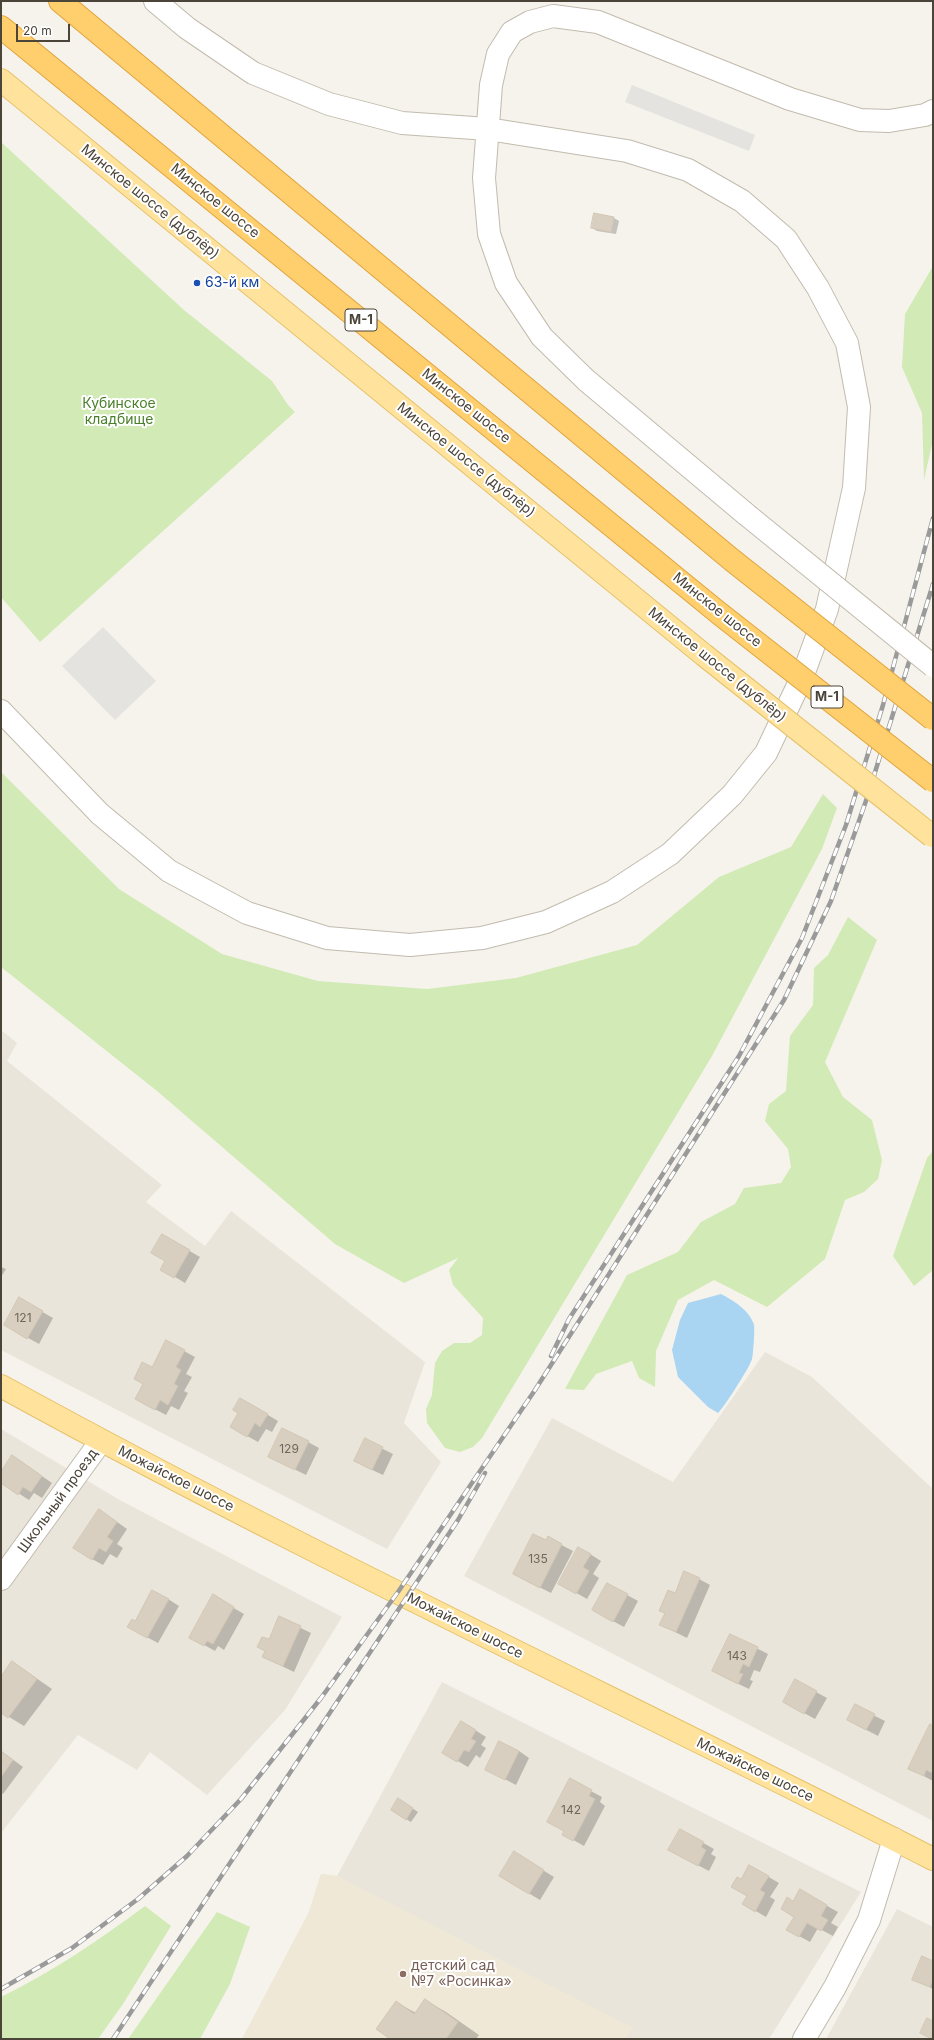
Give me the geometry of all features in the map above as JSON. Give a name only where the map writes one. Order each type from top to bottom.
[{"type":"highway","points":[[60,1],[732,560],[933,720]]},
{"type":"highway","name":"Минское шоссе","points":[[1,27],[720,614],[933,781]]},
{"type":"main road","name":"Минское шоссе (дублёр)","points":[[1,80],[704,655],[932,837]]},
{"type":"main road","name":"Можайское шоссе","points":[[1,1386],[102,1441],[453,1620],[933,1859]]},
{"type":"street","points":[[1,711],[100,814],[169,871],[247,913],[327,938],[410,945],[482,938],[546,922],[612,892],[670,854],[732,795],[766,753],[803,675],[826,609],[854,488],[859,407],[847,343],[818,288],[786,239],[742,201],[688,170],[627,151],[488,129],[402,122],[329,104],[253,73],[187,28],[156,1]]},
{"type":"street","points":[[933,111],[925,116],[889,121],[860,120],[790,100],[598,22],[552,16],[530,22],[512,32],[498,54],[491,85],[484,178],[489,234],[506,283],[542,337],[586,380],[747,515],[933,666]]},
{"type":"street","name":"Школьный проезд","points":[[1,1579],[102,1441]]},
{"type":"street","points":[[804,2039],[835,1987],[869,1920],[894,1840]]},
{"type":"shaded area","points":[[632,85],[755,135],[749,151],[625,102]]},
{"type":"shaded area","points":[[103,627],[156,681],[115,720],[62,666]]},
{"type":"shaded area","points":[[1,1030],[17,1043],[7,1061],[162,1185],[146,1202],[205,1246],[231,1211],[425,1362],[404,1423],[441,1462],[387,1549],[1,1350]]},
{"type":"shaded area","points":[[765,1352],[812,1377],[933,1489],[933,1821],[464,1576],[552,1418],[673,1482]]},
{"type":"shaded area","points":[[1,1429],[118,1499],[342,1617],[285,1710],[207,1795],[150,1752],[137,1770],[78,1735],[1,1833]]},
{"type":"shaded area","points":[[442,1682],[861,1892],[769,2039],[242,2039],[309,1912],[321,1874],[337,1876]]},
{"type":"shaded area","name":"детский сад №7 «Росинка»","points":[[321,1874],[337,1876],[633,2028],[625,2039],[242,2039],[309,1912]]},
{"type":"shaded area","points":[[897,1909],[933,1927],[933,2039],[826,2039]]},
{"type":"green space","name":"Кубинское кладбище","points":[[1,142],[184,310],[272,381],[288,405],[295,412],[40,642],[1,597]]},
{"type":"green space","points":[[933,266],[933,440],[924,480],[922,413],[902,367],[905,314]]},
{"type":"green space","points":[[1,772],[119,889],[222,954],[318,981],[427,989],[516,978],[637,945],[719,877],[791,847],[823,794],[837,808],[822,849],[712,1056],[482,1438],[473,1447],[460,1452],[445,1448],[427,1423],[426,1409],[432,1395],[435,1363],[442,1351],[454,1343],[470,1343],[482,1335],[483,1318],[453,1285],[449,1270],[458,1258],[404,1283],[335,1244],[157,1091],[1,967]]},
{"type":"green space","points":[[848,917],[877,940],[825,1062],[843,1097],[872,1120],[882,1160],[878,1179],[864,1192],[845,1200],[825,1259],[767,1307],[714,1280],[678,1300],[656,1351],[655,1387],[639,1378],[632,1361],[596,1374],[584,1390],[565,1389],[627,1275],[678,1252],[701,1222],[735,1204],[744,1188],[781,1183],[791,1167],[788,1149],[765,1121],[769,1104],[786,1091],[790,1036],[813,1005],[814,968],[828,955]]},
{"type":"green space","points":[[933,1151],[933,1270],[914,1286],[893,1256],[927,1158]]},
{"type":"green space","points":[[145,1906],[171,1926],[123,2004],[98,2039],[1,2039],[1,1997],[39,1977],[75,1955]]},
{"type":"green space","points":[[217,1912],[250,1927],[230,1984],[200,2039],[128,2039]]},
{"type":"water","points":[[721,1294],[731,1299],[749,1315],[754,1325],[754,1331],[752,1359],[726,1403],[718,1413],[708,1407],[678,1377],[672,1350],[680,1320],[688,1303]]},
{"type":"building","points":[[594,213],[614,217],[611,232],[591,228]]},
{"type":"building","points":[[162,1234],[190,1250],[174,1278],[160,1270],[165,1261],[151,1253]]},
{"type":"building","points":[[19,1297],[43,1311],[27,1339],[4,1325]]},
{"type":"building","points":[[166,1340],[185,1350],[176,1367],[181,1370],[174,1384],[178,1386],[168,1405],[160,1400],[155,1410],[135,1399],[143,1384],[134,1379],[142,1362],[152,1367]]},
{"type":"building","points":[[240,1398],[268,1414],[260,1427],[255,1423],[247,1437],[230,1427],[238,1413],[233,1410]]},
{"type":"building","points":[[282,1428],[309,1441],[295,1470],[268,1457]]},
{"type":"building","points":[[365,1438],[383,1447],[372,1470],[354,1461]]},
{"type":"building","points":[[12,1455],[42,1476],[31,1492],[23,1487],[18,1495],[1,1483],[1,1472]]},
{"type":"building","points":[[99,1509],[117,1522],[107,1537],[113,1541],[106,1552],[99,1548],[92,1560],[73,1548]]},
{"type":"building","points":[[533,1534],[546,1540],[548,1536],[562,1544],[540,1588],[513,1574]]},
{"type":"building","points":[[578,1547],[591,1554],[583,1567],[589,1571],[576,1594],[558,1584]]},
{"type":"building","points":[[684,1571],[700,1578],[676,1632],[659,1625],[665,1613],[659,1611],[668,1590],[675,1593]]},
{"type":"building","points":[[607,1583],[628,1594],[613,1622],[592,1610]]},
{"type":"building","points":[[152,1590],[169,1599],[147,1638],[127,1627],[132,1619],[135,1621]]},
{"type":"building","points":[[213,1594],[234,1607],[213,1644],[207,1641],[204,1646],[189,1638]]},
{"type":"building","points":[[279,1616],[301,1626],[283,1666],[262,1657],[265,1651],[257,1647],[262,1637],[269,1639]]},
{"type":"building","points":[[730,1634],[758,1647],[749,1667],[743,1664],[739,1673],[743,1674],[738,1684],[712,1671]]},
{"type":"building","points":[[12,1661],[37,1679],[8,1718],[1,1713],[1,1677]]},
{"type":"building","points":[[795,1679],[817,1691],[804,1714],[783,1702]]},
{"type":"building","points":[[855,1704],[875,1714],[866,1730],[847,1720]]},
{"type":"building","points":[[461,1721],[476,1730],[471,1739],[476,1741],[469,1752],[464,1750],[457,1762],[442,1753]]},
{"type":"building","points":[[930,1724],[933,1726],[933,1773],[926,1770],[924,1776],[908,1769]]},
{"type":"building","points":[[499,1741],[519,1751],[505,1780],[485,1770]]},
{"type":"building","points":[[1,1751],[13,1760],[1,1777]]},
{"type":"building","points":[[570,1778],[592,1790],[589,1796],[595,1799],[573,1841],[562,1835],[564,1831],[547,1822]]},
{"type":"building","points":[[398,1798],[413,1808],[406,1820],[391,1810]]},
{"type":"building","points":[[680,1829],[704,1842],[701,1847],[706,1850],[698,1866],[668,1850]]},
{"type":"building","points":[[514,1851],[544,1870],[529,1894],[499,1876]]},
{"type":"building","points":[[749,1865],[769,1876],[760,1890],[765,1893],[755,1912],[742,1904],[747,1896],[731,1887],[737,1877],[741,1879]]},
{"type":"building","points":[[800,1889],[827,1905],[821,1916],[828,1920],[821,1931],[807,1923],[799,1937],[786,1930],[794,1917],[781,1909],[787,1897],[793,1901]]},
{"type":"building","points":[[922,1956],[933,1961],[933,1979],[930,1987],[912,1980]]},
{"type":"building","points":[[425,1999],[458,2022],[446,2039],[390,2039],[376,2029],[396,2001],[414,2014]]},
{"type":"building","points":[[927,2018],[933,2021],[932,2039],[920,2033]]},
{"type":"railway","points":[[551,1356],[569,1319],[739,1056],[802,938],[846,825],[883,705],[933,518]]},
{"type":"railway","points":[[1,1989],[72,1948],[138,1899],[187,1856],[241,1799],[321,1698],[398,1592],[535,1390],[784,1000],[831,901],[868,795],[933,584]]},
{"type":"railway","points":[[113,2039],[458,1520],[485,1473]]},
{"type":"place","name":"63-й км","points":[[197,283]]},
{"type":"place","name":"детский сад №7 «Росинка»","points":[[403,1974]]}]
